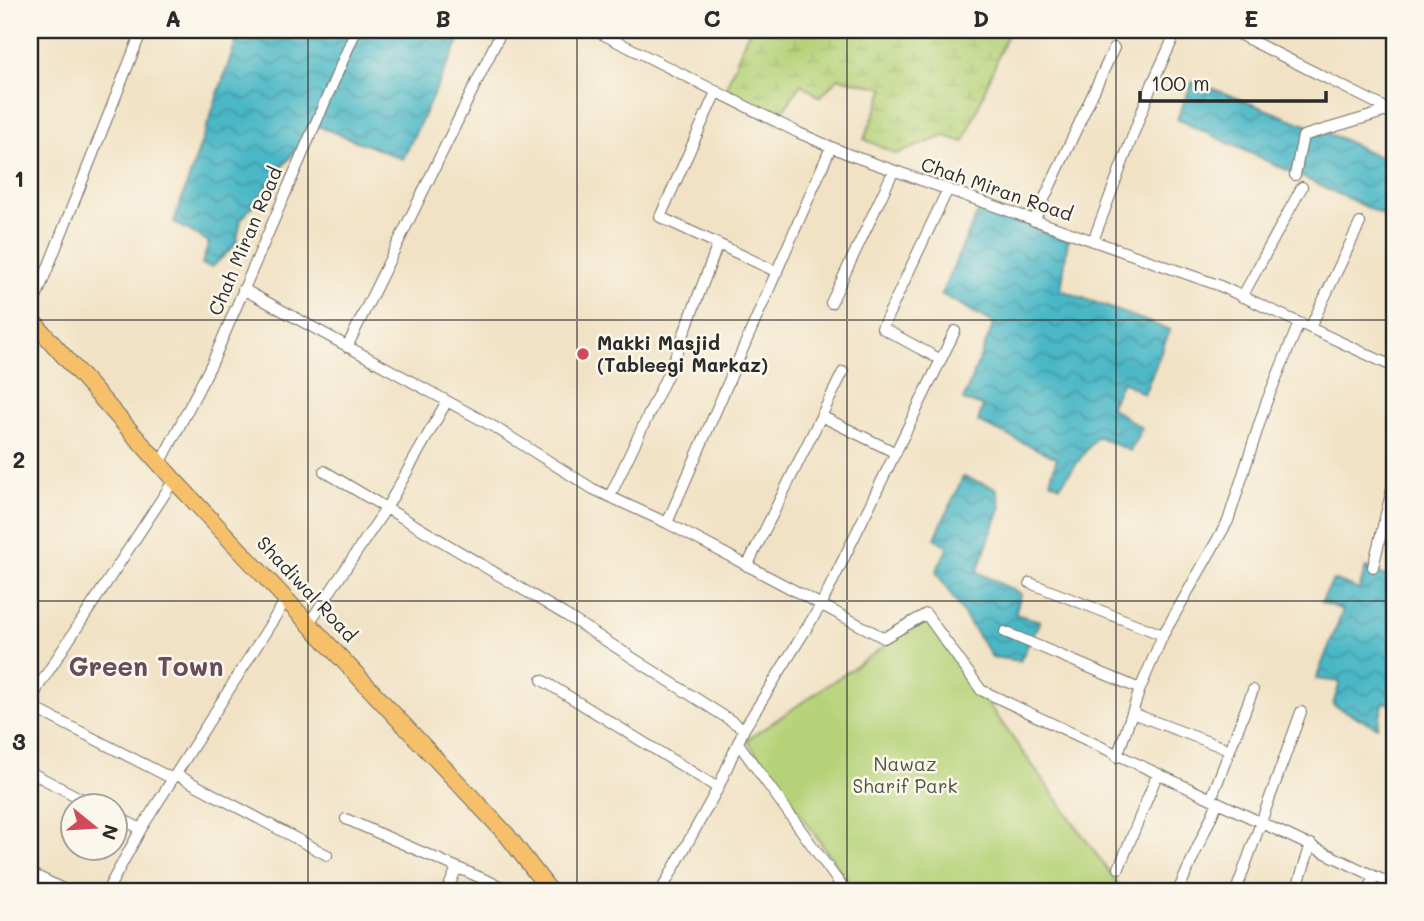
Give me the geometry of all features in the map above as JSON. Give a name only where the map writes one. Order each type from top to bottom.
[{"type":"main road","name":"Shadiwal Road","points":[[30,318],[174,480],[507,835],[550,891]]},
{"type":"street","points":[[30,313],[142,30]]},
{"type":"street","name":"Chah Miran Road","points":[[160,464],[212,363],[356,30]]},
{"type":"street","points":[[347,347],[502,30]]},
{"type":"street","name":"Chah Miran Road","points":[[594,30],[831,147],[1242,297],[1394,367]]},
{"type":"street","points":[[1093,241],[1153,82],[1177,30]]},
{"type":"street","points":[[1230,30],[1382,106]]},
{"type":"street","points":[[1034,221],[1114,48]]},
{"type":"street","points":[[716,92],[660,217],[777,272]]},
{"type":"street","points":[[1295,175],[1303,136],[1394,109]]},
{"type":"street","points":[[667,523],[831,147]]},
{"type":"street","points":[[831,303],[894,172]]},
{"type":"street","points":[[1242,297],[1302,187]]},
{"type":"street","points":[[941,360],[882,328],[947,191]]},
{"type":"street","points":[[1310,328],[1360,223]]},
{"type":"street","points":[[610,496],[672,365],[718,244]]},
{"type":"street","points":[[243,289],[447,401],[610,496],[667,523],[884,638],[926,614],[981,690],[1117,757],[1311,844],[1394,885]]},
{"type":"street","points":[[1117,757],[1140,689],[1163,635],[1227,521],[1266,403],[1299,323]]},
{"type":"street","points":[[661,891],[718,788],[744,729],[821,605],[955,331]]},
{"type":"street","points":[[747,566],[844,372]]},
{"type":"street","points":[[309,623],[387,507],[447,401]]},
{"type":"street","points":[[821,416],[896,453]]},
{"type":"street","points":[[324,471],[387,507],[744,729]]},
{"type":"street","points":[[174,480],[34,685],[30,706],[327,855]]},
{"type":"street","points":[[1373,567],[1394,481]]},
{"type":"street","points":[[1030,583],[1163,635]]},
{"type":"street","points":[[107,891],[141,829],[287,598]]},
{"type":"street","points":[[1005,632],[1140,689]]},
{"type":"street","points":[[542,680],[718,788]]},
{"type":"street","points":[[1178,891],[1214,801],[1253,690]]},
{"type":"street","points":[[1236,891],[1301,712]]},
{"type":"street","points":[[1132,713],[1230,750]]},
{"type":"street","points":[[738,743],[845,891]]},
{"type":"street","points":[[30,772],[68,792]]},
{"type":"street","points":[[1119,868],[1157,775]]},
{"type":"street","points":[[346,819],[456,870],[511,891]]},
{"type":"street","points":[[130,823],[141,829]]},
{"type":"street","points":[[1296,891],[1311,844]]},
{"type":"street","points":[[447,891],[456,870]]},
{"type":"street","points":[[30,873],[67,891]]},
{"type":"street","points":[[1369,891],[1374,876]]},
{"type":"green space","points":[[749,30],[1009,30],[964,142],[945,136],[896,154],[864,139],[885,88],[838,78],[820,97],[801,84],[776,122],[723,95]]},
{"type":"green space","name":"Nawaz Sharif Park","points":[[926,618],[1123,891],[855,891],[747,740]]},
{"type":"water","points":[[240,30],[464,30],[403,159],[315,125],[241,220],[236,244],[212,267],[202,264],[209,242],[174,222]]},
{"type":"water","points":[[1193,81],[1342,139],[1394,164],[1394,220],[1177,119]]},
{"type":"water","points":[[979,210],[1068,240],[1061,290],[1170,330],[1144,394],[1122,381],[1110,407],[1142,428],[1130,451],[1097,436],[1060,486],[1050,481],[1057,458],[978,422],[983,406],[963,400],[994,323],[941,294]]},
{"type":"water","points":[[963,477],[996,488],[1001,506],[977,572],[1021,594],[1015,614],[1040,621],[1020,661],[992,657],[936,572],[948,547],[935,538]]},
{"type":"water","points":[[1366,567],[1394,580],[1394,705],[1384,702],[1377,727],[1333,705],[1340,682],[1316,679],[1343,610],[1321,602],[1333,580],[1359,590]]},
{"type":"place","name":"Makki Masjid (Tableegi Markaz)","points":[[583,354]]},
{"type":"district","name":"Green Town","points":[[146,667]]}]
